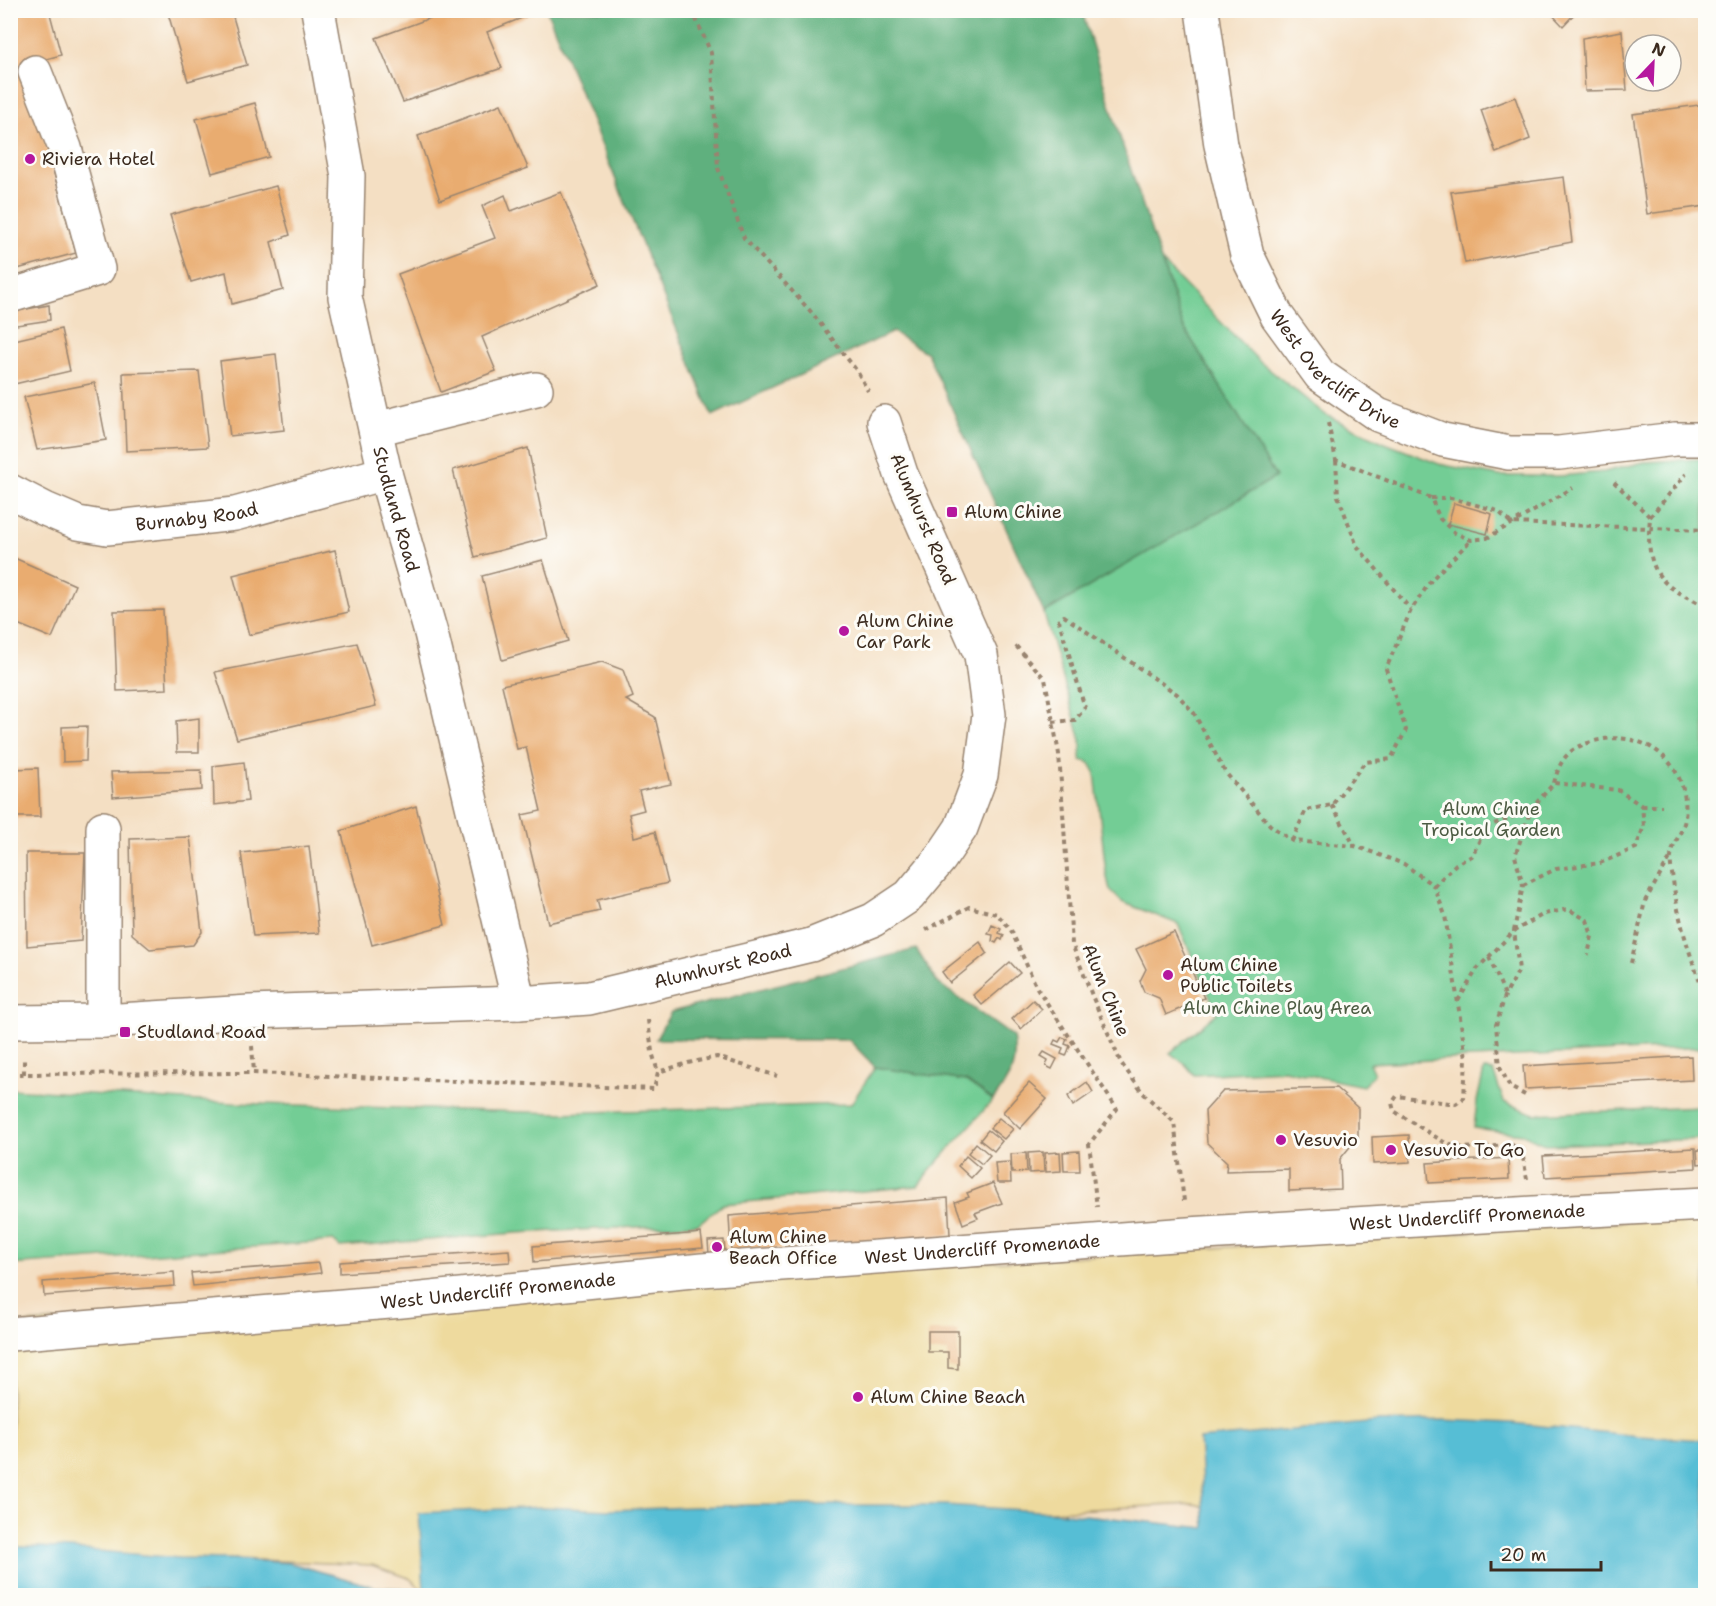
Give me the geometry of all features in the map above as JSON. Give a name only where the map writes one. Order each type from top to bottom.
[{"type":"street","name":"Studland Road","points":[[318,10],[348,176],[345,297],[385,473],[431,633],[519,1003]]},
{"type":"street","name":"West Overcliff Drive","points":[[1202,10],[1221,145],[1247,255],[1277,316],[1320,375],[1378,415],[1443,440],[1509,453],[1559,453],[1675,439],[1699,453]]},
{"type":"street","points":[[10,296],[98,269],[65,148],[35,72]]},
{"type":"street","points":[[376,429],[536,388]]},
{"type":"street","name":"Alumhurst Road","points":[[10,1022],[103,1021],[250,1012],[519,1003],[589,998],[811,945],[873,920],[909,896],[940,860],[961,828],[981,775],[989,715],[981,655],[901,474],[884,422]]},
{"type":"street","name":"Burnaby Road","points":[[10,491],[78,523],[107,528],[235,514],[385,473]]},
{"type":"street","points":[[102,828],[103,1021]]},
{"type":"street","name":"West Undercliff Promenade","points":[[10,1334],[402,1301],[702,1270],[1188,1234],[1706,1204]]},
{"type":"path","points":[[692,10],[711,53],[718,168],[744,238],[812,313],[856,370],[884,422]]},
{"type":"path","points":[[1320,375],[1336,460],[1338,496],[1357,546],[1411,610]]},
{"type":"path","points":[[1620,446],[1604,472],[1650,517]]},
{"type":"path","points":[[1699,453],[1650,517],[1649,529],[1652,565],[1668,585],[1706,607]]},
{"type":"path","points":[[1336,460],[1431,498],[1451,498],[1498,511],[1511,523],[1706,530]]},
{"type":"path","points":[[1431,498],[1440,519],[1455,533],[1471,540],[1487,537],[1583,483]]},
{"type":"path","points":[[1292,841],[1306,810],[1332,805],[1365,762],[1390,759],[1406,730],[1386,669],[1411,610],[1432,579],[1471,540]]},
{"type":"path","points":[[1053,722],[1075,720],[1085,708],[1059,621],[1064,616],[1177,694],[1194,713],[1225,772],[1270,825],[1292,841],[1355,846],[1404,864],[1434,886],[1445,915],[1466,1058],[1464,1098],[1456,1104],[1397,1096],[1392,1103],[1394,1111],[1447,1144],[1463,1148],[1512,1145],[1522,1152],[1533,1213]]},
{"type":"path","name":"Alum Chine","points":[[975,640],[1014,644],[1046,680],[1059,754],[1072,944],[1121,1063],[1143,1093],[1174,1122],[1188,1234]]},
{"type":"path","points":[[1526,1095],[1510,1088],[1500,1067],[1496,1025],[1505,996],[1519,970],[1514,931],[1523,885],[1515,856],[1531,809],[1554,783],[1559,766],[1568,753],[1591,742],[1612,738],[1635,741],[1655,749],[1671,763],[1681,780],[1685,799],[1685,820],[1671,857],[1645,902],[1631,963]]},
{"type":"path","points":[[1554,783],[1618,790],[1642,806],[1662,806]]},
{"type":"path","points":[[1332,805],[1355,846]]},
{"type":"path","points":[[1523,885],[1556,869],[1600,863],[1636,848],[1644,826],[1642,806]]},
{"type":"path","points":[[1434,886],[1456,864],[1472,856],[1486,827],[1531,809]]},
{"type":"path","points":[[1671,857],[1676,904],[1690,954],[1706,998]]},
{"type":"path","points":[[917,935],[969,907],[997,914],[1011,930],[1037,988],[1117,1109],[1089,1144],[1101,1241]]},
{"type":"path","points":[[1458,1002],[1477,969],[1514,931],[1544,914],[1568,909],[1587,920],[1592,936],[1587,955]]},
{"type":"path","points":[[1489,957],[1505,996]]},
{"type":"path","points":[[10,1074],[254,1073],[654,1089],[658,1072],[652,1052]]},
{"type":"path","points":[[658,1072],[717,1057],[777,1076]]},
{"type":"green space","points":[[547,11],[1082,11],[1118,131],[1183,326],[1276,477],[1044,613],[927,353],[893,332],[712,416]]},
{"type":"green space","name":"Alum Chine Tropical Garden","points":[[1162,262],[1260,362],[1326,415],[1385,443],[1439,464],[1499,476],[1559,476],[1604,472],[1644,462],[1705,460],[1705,1047],[1369,1063],[1374,1074],[1363,1086],[1284,1070],[1194,1075],[1186,1065],[1170,1053],[1217,1013],[1178,924],[1122,902],[1110,890],[1106,873],[1095,772],[1090,763],[1081,760],[1081,740],[1044,613],[1275,477],[1183,326]]},
{"type":"green space","points":[[916,949],[938,983],[1013,1037],[1014,1056],[1011,1071],[993,1100],[966,1081],[875,1067],[849,1040],[656,1039],[671,1012]]},
{"type":"green space","points":[[875,1067],[966,1081],[993,1100],[918,1186],[723,1204],[698,1224],[516,1233],[340,1247],[333,1241],[11,1265],[10,1089],[232,1103],[559,1113],[851,1104]]},
{"type":"green space","points":[[1484,1070],[1493,1071],[1504,1102],[1534,1114],[1701,1107],[1705,1086],[1705,1139],[1546,1145],[1523,1134],[1474,1128]]},
{"type":"sand","name":"Alum Chine Beach","points":[[1705,1217],[1705,1470],[1232,1513],[1194,1504],[717,1527],[424,1591],[409,1578],[372,1565],[237,1559],[124,1558],[11,1571],[11,1324]]},
{"type":"water","points":[[1443,1420],[1512,1423],[1639,1436],[1705,1440],[1705,1595],[11,1595],[11,1547],[290,1563],[375,1587],[424,1590],[419,1513],[544,1507],[609,1510],[749,1505],[945,1505],[1056,1512],[1205,1528],[1199,1439],[1378,1422]]},
{"type":"building","name":"Riviera Hotel","points":[[10,10],[49,10],[61,55],[24,65],[76,253],[10,271]]},
{"type":"building","points":[[167,10],[231,10],[247,65],[188,81]]},
{"type":"building","points":[[452,10],[539,11],[487,32],[502,68],[403,102],[376,38]]},
{"type":"building","points":[[1548,10],[1578,10],[1563,26]]},
{"type":"building","points":[[1622,31],[1623,90],[1585,91],[1582,38]]},
{"type":"building","points":[[1515,97],[1530,139],[1496,153],[1481,110]]},
{"type":"building","points":[[255,103],[269,157],[212,173],[196,119]]},
{"type":"building","points":[[501,104],[528,168],[440,200],[418,136]]},
{"type":"building","points":[[1706,104],[1706,206],[1647,214],[1633,114]]},
{"type":"building","points":[[1564,177],[1572,242],[1465,263],[1451,192]]},
{"type":"building","points":[[276,186],[290,235],[271,242],[283,290],[232,304],[226,272],[191,282],[170,215]]},
{"type":"building","points":[[561,192],[600,284],[482,337],[496,371],[441,392],[398,274],[495,238],[482,206],[505,195],[511,211]]},
{"type":"building","points":[[49,305],[50,320],[10,326],[10,312]]},
{"type":"building","points":[[61,329],[70,371],[10,385],[10,341]]},
{"type":"building","points":[[276,354],[284,430],[230,436],[220,361]]},
{"type":"building","points":[[199,371],[208,447],[126,451],[123,373]]},
{"type":"building","points":[[95,383],[106,440],[37,450],[24,397]]},
{"type":"building","points":[[528,448],[547,538],[475,557],[453,470]]},
{"type":"building","points":[[1454,503],[1492,514],[1487,534],[1448,524]]},
{"type":"building","points":[[335,550],[349,612],[249,635],[233,575]]},
{"type":"building","points":[[10,556],[75,585],[52,638],[10,621]]},
{"type":"building","points":[[543,560],[568,641],[502,660],[482,576]]},
{"type":"building","points":[[163,610],[167,689],[117,691],[114,611]]},
{"type":"building","points":[[357,643],[376,706],[237,739],[215,672]]},
{"type":"building","points":[[602,662],[623,670],[633,697],[626,700],[655,717],[671,784],[639,791],[644,810],[629,814],[634,837],[655,832],[668,883],[597,900],[600,911],[548,923],[522,815],[541,811],[526,747],[517,749],[502,685]]},
{"type":"building","points":[[199,718],[199,752],[177,752],[176,721]]},
{"type":"building","points":[[87,726],[86,761],[63,762],[62,727]]},
{"type":"building","points":[[244,762],[248,801],[214,805],[213,766]]},
{"type":"building","points":[[38,768],[40,817],[15,817],[14,769]]},
{"type":"building","points":[[201,770],[202,790],[113,797],[111,772]]},
{"type":"building","points":[[416,806],[445,925],[372,945],[341,831]]},
{"type":"building","points":[[190,837],[202,932],[193,945],[150,949],[132,934],[130,839]]},
{"type":"building","points":[[309,846],[319,933],[253,936],[241,853]]},
{"type":"building","points":[[26,853],[85,853],[81,941],[27,946]]},
{"type":"building","points":[[992,925],[1001,929],[999,933],[1004,935],[1002,940],[999,938],[996,943],[992,941],[993,935],[988,934]]},
{"type":"building","name":"Alum Chine Public Toilets","points":[[1174,932],[1204,998],[1166,1015],[1159,998],[1144,992],[1140,981],[1146,969],[1136,949]]},
{"type":"building","points":[[980,942],[987,953],[950,983],[942,972]]},
{"type":"building","points":[[1010,962],[1020,973],[982,1005],[973,995]]},
{"type":"building","points":[[1033,1000],[1042,1009],[1021,1029],[1012,1019]]},
{"type":"building","points":[[1062,1037],[1067,1039],[1065,1044],[1070,1046],[1066,1056],[1061,1054],[1063,1048],[1053,1044],[1055,1040],[1059,1042]]},
{"type":"building","points":[[1044,1052],[1057,1059],[1052,1069],[1046,1066],[1048,1060],[1041,1056]]},
{"type":"building","points":[[1691,1056],[1692,1080],[1525,1089],[1523,1066]]},
{"type":"building","points":[[1087,1082],[1093,1092],[1073,1106],[1068,1096]]},
{"type":"building","points":[[1029,1083],[1047,1099],[1020,1129],[1003,1112]]},
{"type":"building","name":"Vesuvio","points":[[1336,1088],[1358,1108],[1358,1137],[1340,1159],[1341,1189],[1289,1191],[1289,1169],[1226,1171],[1227,1162],[1207,1143],[1205,1111],[1223,1091]]},
{"type":"building","points":[[999,1118],[1013,1129],[1004,1139],[990,1128]]},
{"type":"building","points":[[988,1130],[1002,1141],[994,1151],[980,1140]]},
{"type":"building","name":"Vesuvio To Go","points":[[1409,1135],[1410,1162],[1373,1164],[1372,1137]]},
{"type":"building","points":[[976,1143],[990,1155],[982,1164],[968,1153]]},
{"type":"building","points":[[1695,1148],[1696,1168],[1545,1177],[1543,1156]]},
{"type":"building","points":[[1697,1150],[1706,1150],[1706,1163],[1698,1164]]},
{"type":"building","points":[[1079,1151],[1080,1171],[1064,1171],[1063,1152]]},
{"type":"building","points":[[1043,1152],[1044,1172],[1029,1173],[1028,1153]]},
{"type":"building","points":[[1060,1152],[1061,1171],[1046,1172],[1045,1153]]},
{"type":"building","points":[[1026,1153],[1027,1172],[1012,1173],[1011,1154]]},
{"type":"building","points":[[966,1156],[980,1168],[971,1178],[958,1166]]},
{"type":"building","points":[[1508,1158],[1509,1179],[1429,1183],[1427,1163]]},
{"type":"building","points":[[1010,1162],[1011,1183],[997,1183],[995,1163]]},
{"type":"building","points":[[993,1183],[1002,1203],[975,1213],[978,1218],[963,1224],[955,1202],[969,1197],[967,1193]]},
{"type":"building","points":[[948,1198],[950,1235],[731,1252],[729,1216]]},
{"type":"building","points":[[701,1233],[703,1248],[534,1262],[533,1246]]},
{"type":"building","name":"Alum Chine Beach Office","points":[[724,1240],[725,1253],[709,1254],[708,1241]]},
{"type":"building","points":[[509,1250],[510,1262],[340,1273],[340,1262]]},
{"type":"building","points":[[319,1263],[321,1273],[193,1286],[191,1273]]},
{"type":"building","points":[[174,1272],[175,1286],[44,1296],[43,1282]]},
{"type":"building","points":[[928,1331],[958,1331],[958,1369],[948,1368],[948,1352],[928,1352]]},
{"type":"place","name":"Riviera Hotel","points":[[30,159]]},
{"type":"place","name":"Alum Chine","points":[[952,512]]},
{"type":"place","name":"Alum Chine Car Park","points":[[844,631]]},
{"type":"place","name":"Alum Chine Public Toilets","points":[[1168,975]]},
{"type":"place","name":"Studland Road","points":[[125,1032]]},
{"type":"place","name":"Vesuvio","points":[[1281,1140]]},
{"type":"place","name":"Vesuvio To Go","points":[[1391,1150]]},
{"type":"place","name":"Alum Chine Beach Office","points":[[717,1247]]},
{"type":"place","name":"Alum Chine Beach","points":[[858,1397]]},
{"type":"park label","name":"Alum Chine Play Area","points":[[1277,1008]]}]
